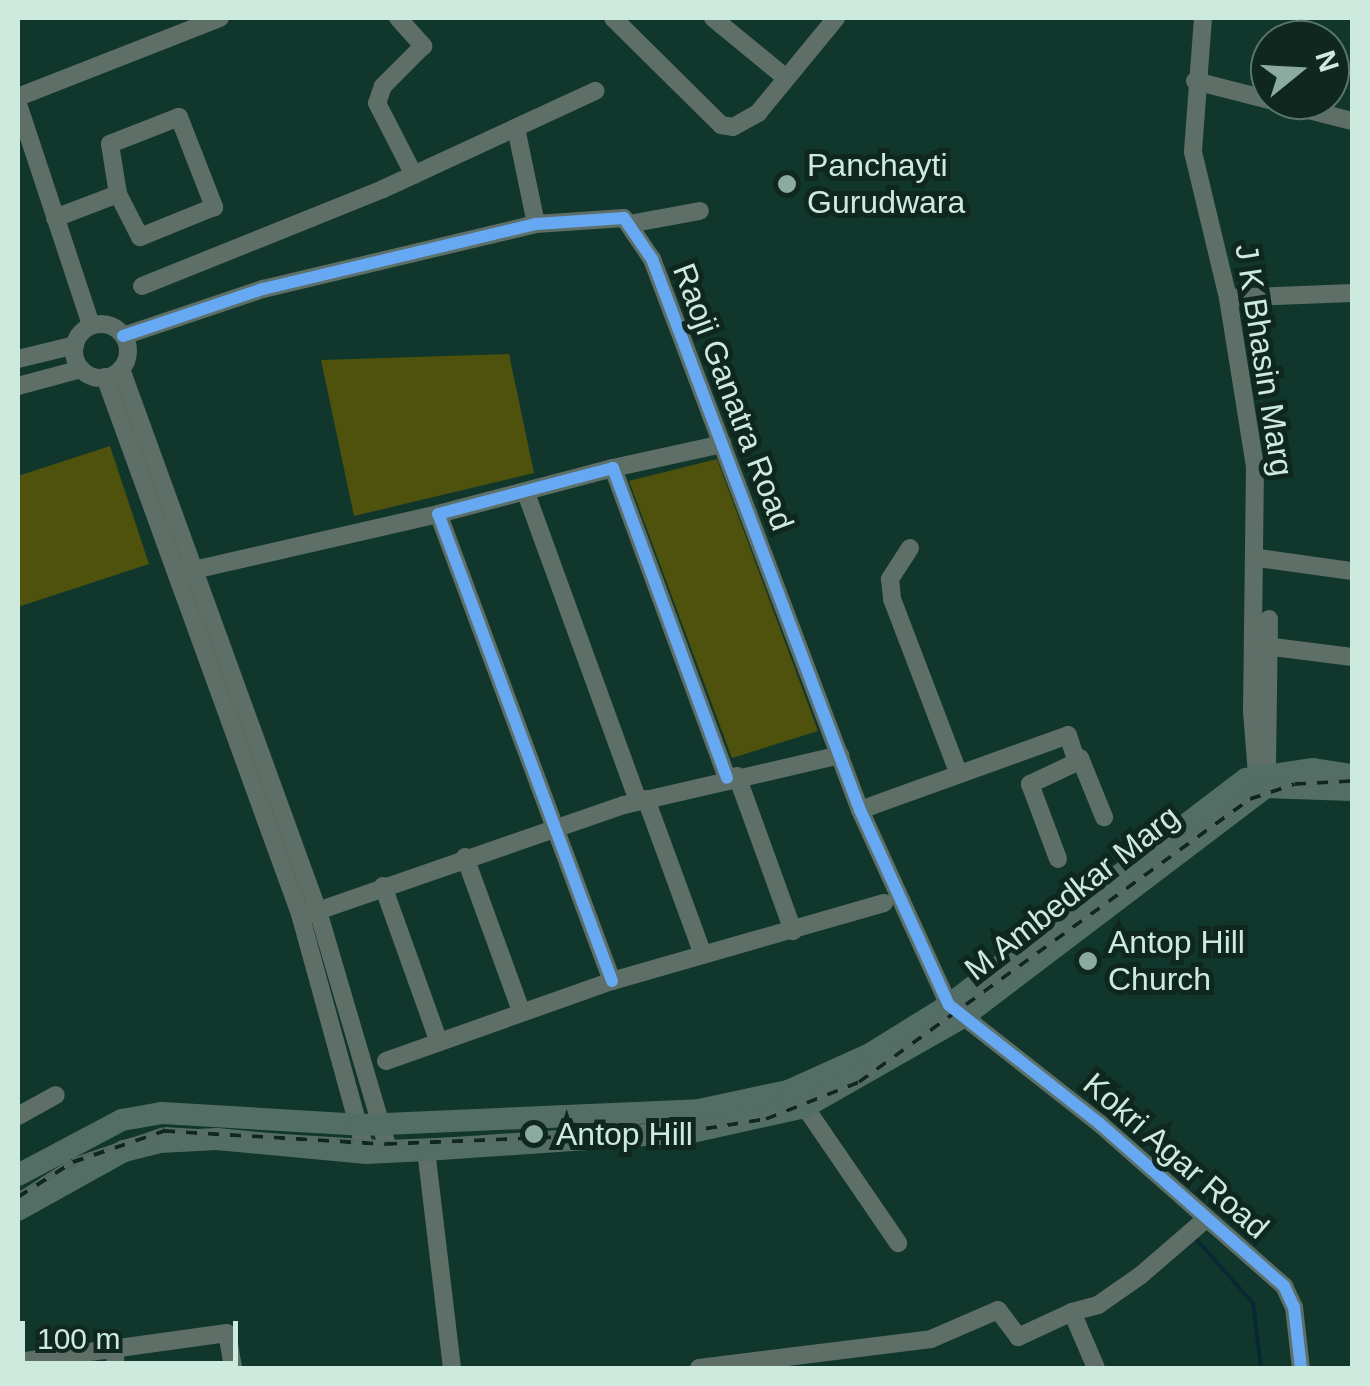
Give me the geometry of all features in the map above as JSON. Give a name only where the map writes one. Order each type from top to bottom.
[{"type":"main road","points":[[1262,782],[1352,775]]},
{"type":"main road","points":[[1262,782],[1352,790]]},
{"type":"main road","name":"M Ambedkar Marg","points":[[18,1210],[124,1151],[160,1142],[217,1139],[378,1152],[426,1150],[622,1126],[692,1132],[804,1107],[956,1011],[1262,782]]},
{"type":"main road","points":[[18,1175],[122,1120],[162,1113],[374,1124],[622,1126],[788,1092],[956,1011]]},
{"type":"street","points":[[91,326],[18,101],[220,18]]},
{"type":"street","points":[[398,18],[422,46],[384,86],[377,104],[414,175]]},
{"type":"street","points":[[613,18],[721,125],[746,122],[836,18]]},
{"type":"street","points":[[713,18],[786,78]]},
{"type":"street","name":"J K Bhasin Marg","points":[[1203,18],[1200,60],[1204,172],[1233,298],[1264,558],[1262,782]]},
{"type":"street","points":[[1201,83],[1352,121]]},
{"type":"street","points":[[142,286],[414,175],[595,92]]},
{"type":"street","points":[[179,117],[212,212],[140,237],[118,194],[110,144],[179,117]]},
{"type":"street","points":[[516,128],[536,224]]},
{"type":"street","points":[[55,218],[118,194]]},
{"type":"street","points":[[123,336],[263,289],[565,217],[624,218],[628,224],[700,212]]},
{"type":"street","name":"Raoji Ganatra Road","points":[[628,224],[652,258],[860,810],[956,1011]]},
{"type":"street","points":[[1233,298],[1352,294]]},
{"type":"street","points":[[18,359],[75,344],[91,326],[109,325],[123,336],[128,353],[112,373]]},
{"type":"street","points":[[75,344],[81,369]]},
{"type":"street","points":[[18,386],[81,369],[112,373]]},
{"type":"street","points":[[112,373],[309,914],[374,1124],[378,1152]]},
{"type":"street","points":[[186,572],[722,444]]},
{"type":"street","points":[[613,468],[793,931]]},
{"type":"street","points":[[526,493],[703,955]]},
{"type":"street","points":[[438,514],[612,981]]},
{"type":"street","points":[[910,548],[890,579],[892,599],[958,772]]},
{"type":"street","points":[[1264,558],[1352,570]]},
{"type":"street","points":[[1262,645],[1352,657]]},
{"type":"street","points":[[860,810],[1063,734],[1072,737],[1104,816]]},
{"type":"street","points":[[309,914],[465,856],[642,800],[840,755]]},
{"type":"street","points":[[1058,859],[1030,784],[1080,758]]},
{"type":"street","points":[[465,856],[521,1011]]},
{"type":"street","points":[[383,886],[439,1042]]},
{"type":"street","points":[[386,1061],[612,981],[884,903]]},
{"type":"street","name":"Kokri Agar Road","points":[[956,1011],[1284,1286],[1294,1307],[1301,1368]]},
{"type":"street","points":[[18,1116],[56,1095]]},
{"type":"street","points":[[804,1107],[898,1243]]},
{"type":"street","points":[[426,1150],[452,1368]]},
{"type":"street","points":[[699,1368],[821,1360],[931,1339],[998,1310],[1018,1337],[1072,1312],[1098,1305],[1141,1275],[1207,1218]]},
{"type":"street","points":[[1072,1312],[1096,1368]]},
{"type":"street","points":[[18,1362],[227,1334],[232,1368]]},
{"type":"street","points":[[114,1348],[116,1368]]},
{"type":"shaded area","points":[[509,354],[534,473],[354,516],[321,360]]},
{"type":"shaded area","points":[[110,446],[149,564],[18,607],[18,476]]},
{"type":"shaded area","points":[[717,459],[818,731],[732,758],[629,481]]},
{"type":"waterway","points":[[1196,1239],[1253,1303],[1261,1368]]},
{"type":"railway","points":[[18,1197],[73,1162],[164,1131],[386,1144],[684,1132],[766,1119],[859,1082],[1250,799],[1295,784],[1352,781]]},
{"type":"cycle path","points":[[123,336],[263,289],[536,224],[624,218],[652,259],[860,810],[949,1005],[1099,1123],[1284,1286],[1294,1307],[1301,1368]]},
{"type":"cycle path","points":[[612,981],[438,514],[613,468],[727,778]]},
{"type":"place","name":"Panchayti Gurudwara","points":[[787,184]]},
{"type":"place","name":"Antop Hill Church","points":[[1088,961]]},
{"type":"place","name":"Antop Hill","points":[[534,1134]]}]
